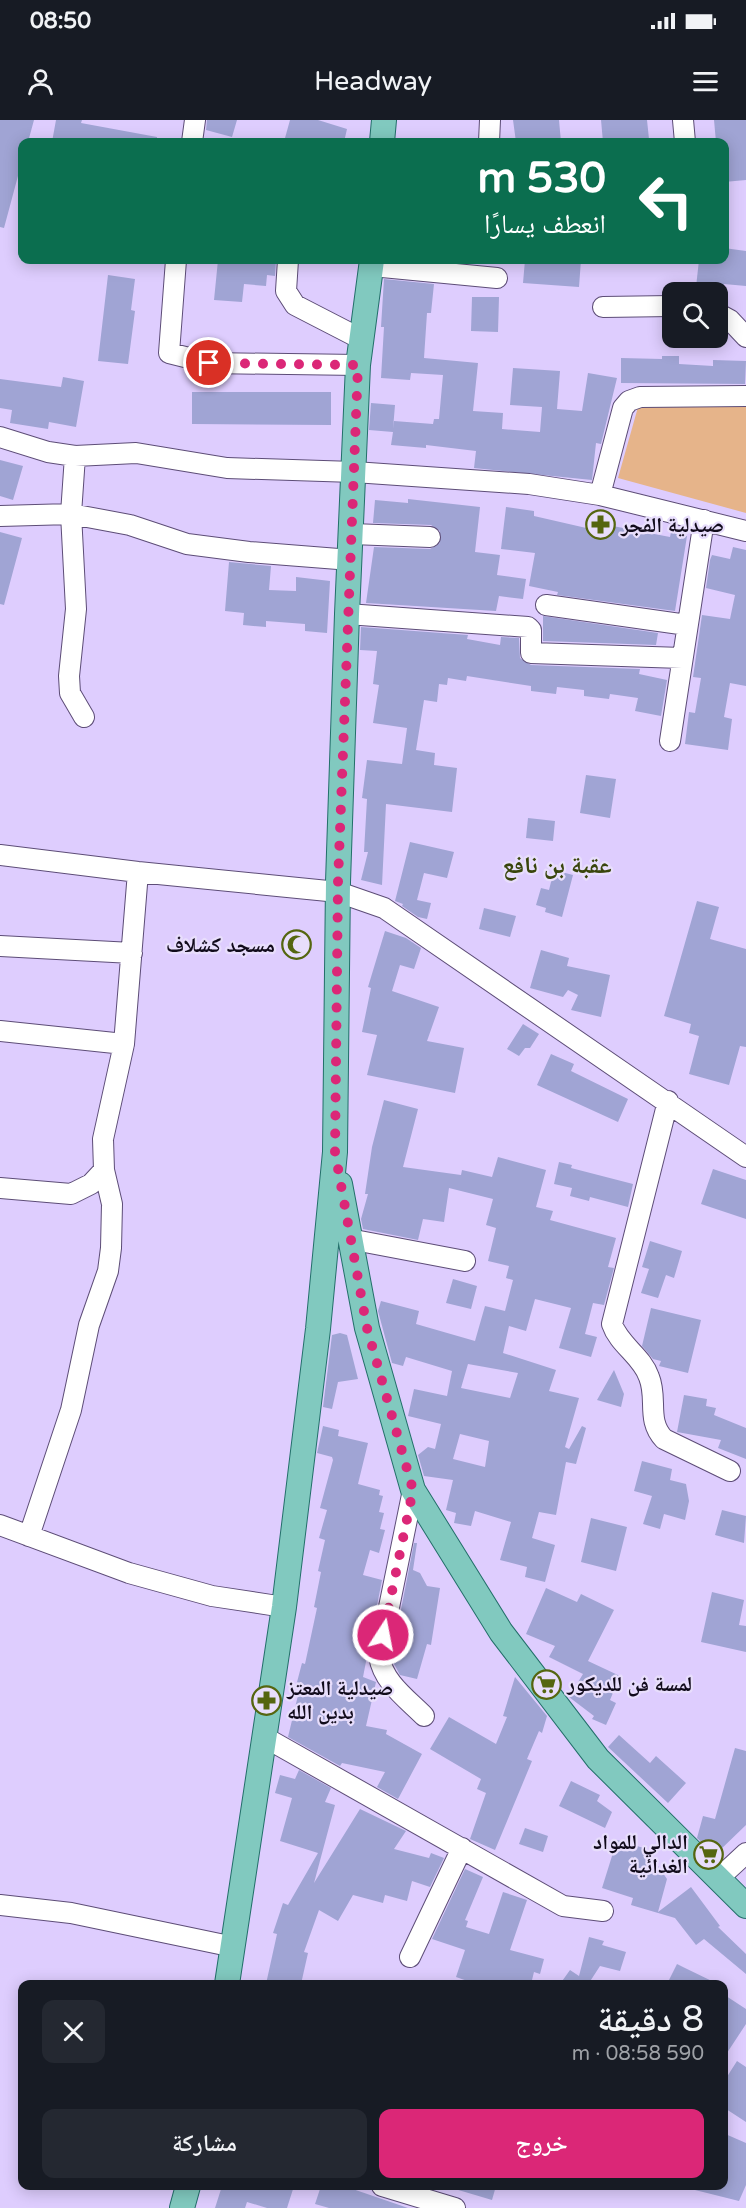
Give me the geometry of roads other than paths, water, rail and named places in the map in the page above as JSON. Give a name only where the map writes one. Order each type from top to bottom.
[{"type":"main road","points":[[382,138],[384,120]]},
{"type":"main road","points":[[228,1980],[284,1607],[335,1152],[338,892],[347,614],[358,365],[372,264]]},
{"type":"main road","points":[[335,1152],[362,1304],[413,1490],[501,1632],[598,1759],[746,1906]]},
{"type":"main road","points":[[321,1290],[334,1283],[342,1283],[349,1286],[362,1304]]},
{"type":"main road","points":[[182,2208],[187,2190]]},
{"type":"street","points":[[193,138],[195,120]]},
{"type":"street","points":[[489,138],[490,120]]},
{"type":"street","points":[[683,120],[685,138]]},
{"type":"street","points":[[176,264],[169,352],[209,363],[358,365]]},
{"type":"street","points":[[288,264],[286,291],[295,305],[361,339]]},
{"type":"street","points":[[380,264],[497,278]]},
{"type":"street","points":[[603,307],[662,306]]},
{"type":"street","points":[[728,319],[746,337]]},
{"type":"street","points":[[600,495],[623,408],[629,401],[640,397],[746,396]]},
{"type":"street","points":[[0,437],[48,452],[75,456],[136,453],[227,468],[354,472],[529,484],[600,495],[746,531]]},
{"type":"street","points":[[75,456],[71,513],[76,609],[70,693],[84,717]]},
{"type":"street","points":[[0,516],[71,513],[130,525],[187,544],[351,560]]},
{"type":"street","points":[[670,741],[704,520]]},
{"type":"street","points":[[352,534],[430,537]]},
{"type":"street","points":[[546,605],[687,625]]},
{"type":"street","points":[[347,614],[528,627],[531,630],[531,652],[682,658]]},
{"type":"street","points":[[0,855],[138,872],[338,892],[384,908],[668,1101],[746,1157]]},
{"type":"street","points":[[29,1536],[71,1410],[89,1325],[108,1271],[112,1204],[104,1170],[103,1138],[124,1044],[138,872]]},
{"type":"street","points":[[0,946],[132,953]]},
{"type":"street","points":[[0,1031],[124,1044]]},
{"type":"street","points":[[668,1101],[612,1324],[616,1336],[646,1369],[653,1398],[652,1421],[656,1430],[664,1439],[730,1471]]},
{"type":"street","points":[[0,1188],[71,1194],[92,1184],[104,1170]]},
{"type":"street","points":[[349,1239],[465,1261]]},
{"type":"street","points":[[413,1490],[379,1656],[381,1670],[388,1680],[424,1716]]},
{"type":"street","points":[[0,1524],[129,1574],[212,1596],[284,1607]]},
{"type":"street","points":[[266,1738],[563,1906],[603,1911]]},
{"type":"street","points":[[410,1957],[462,1848]]},
{"type":"street","points":[[718,1878],[746,1853]]},
{"type":"street","points":[[0,1905],[71,1913],[234,1947]]},
{"type":"street","points":[[395,2190],[455,2208]]},
{"type":"place","name":"صيدلية الفجر","points":[[600,525]]},
{"type":"place","name":"مسجد كشلاف","points":[[296,945]]},
{"type":"place","name":"لمسة فن للديكور","points":[[546,1684]]},
{"type":"place","name":"صيدلية المعتز بدين الله","points":[[266,1700]]},
{"type":"place","name":"الدالي للمواد الغدائية","points":[[709,1854]]},
{"type":"district","name":"عقبة بن نافع","points":[[557,865]]}]
